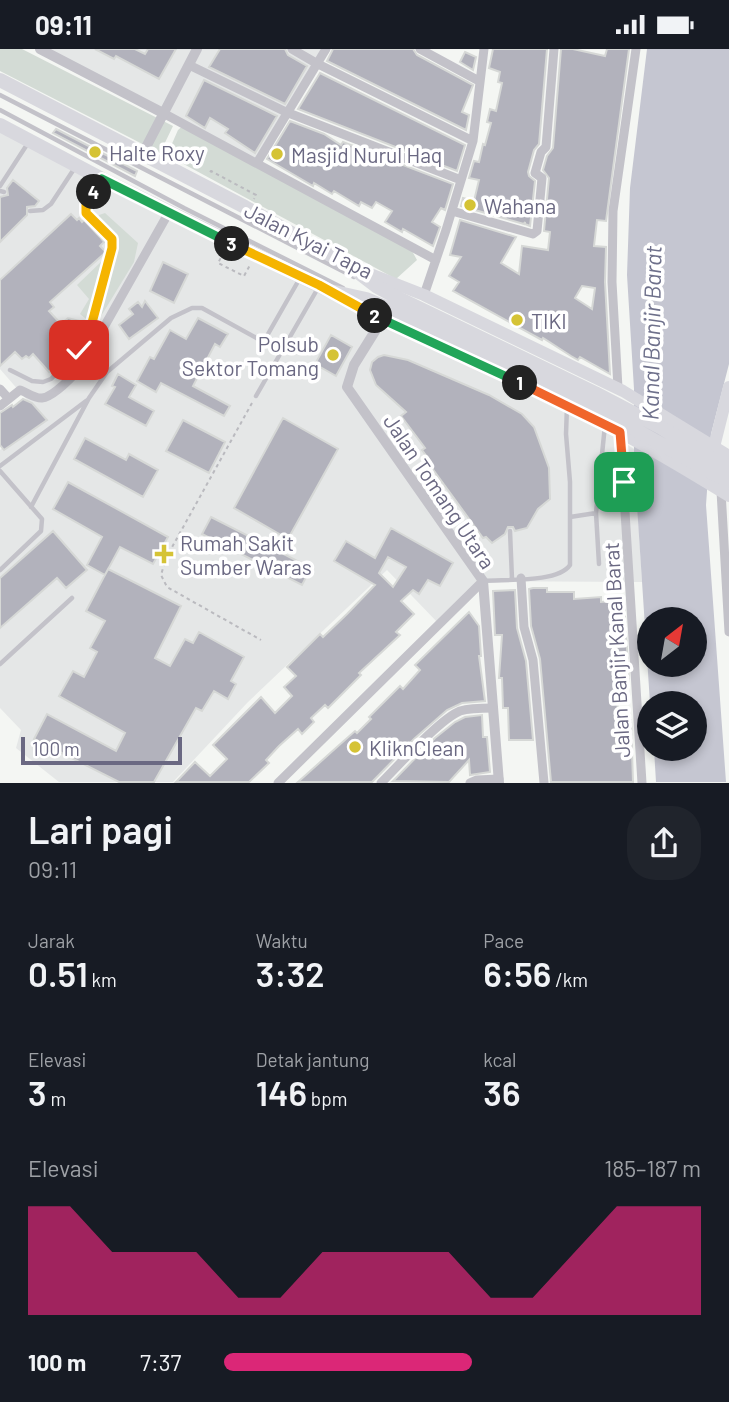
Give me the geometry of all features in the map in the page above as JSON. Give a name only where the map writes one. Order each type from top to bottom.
[{"type":"main road","name":"Jalan Kyai Tapa","points":[[0,80],[143,153],[350,266],[424,295],[621,389],[721,449]]},
{"type":"main road","name":"Jalan Kyai Tapa","points":[[0,125],[102,179],[301,277],[325,288],[391,309],[724,490]]},
{"type":"main road","points":[[350,266],[376,286],[391,309],[590,405],[724,490]]},
{"type":"main road","points":[[325,288],[366,299],[596,393],[660,427],[729,469]]},
{"type":"main road","points":[[721,449],[729,387]]},
{"type":"main road","points":[[721,449],[729,403]]},
{"type":"street","points":[[40,49],[436,260]]},
{"type":"street","points":[[143,153],[197,49]]},
{"type":"street","points":[[292,49],[473,141]]},
{"type":"street","points":[[257,163],[326,49]]},
{"type":"street","points":[[420,49],[479,81]]},
{"type":"street","points":[[424,295],[473,141],[484,49]]},
{"type":"street","points":[[452,211],[533,234],[537,230],[542,178],[535,173],[541,152],[546,147],[554,49]]},
{"type":"street","points":[[621,389],[612,282],[613,211],[636,49]]},
{"type":"street","points":[[189,65],[286,112],[461,180]]},
{"type":"street","points":[[0,406],[20,390],[37,398],[45,397],[82,366],[169,212]]},
{"type":"street","name":"Jalan Tomang Utara","points":[[278,782],[483,581],[347,387],[354,365],[391,309]]},
{"type":"street","points":[[0,389],[9,399]]},
{"type":"street","name":"Jalan Banjir Kanal Barat","points":[[623,434],[642,782]]},
{"type":"street","points":[[724,490],[729,632]]},
{"type":"street","points":[[516,579],[523,627],[533,660],[544,782]]},
{"type":"street","points":[[470,782],[499,781],[483,581]]},
{"type":"street","points":[[381,782],[457,712],[493,708]]},
{"type":"lane","points":[[0,95],[340,271],[376,286]]},
{"type":"lane","points":[[0,110],[184,208],[366,299]]},
{"type":"lane","points":[[1,190],[30,141]]},
{"type":"lane","points":[[30,211],[43,210],[51,204],[76,165]]},
{"type":"lane","points":[[10,370],[32,381],[43,382],[51,379],[79,350],[89,334],[112,248],[112,239],[86,213],[86,205],[102,179]]},
{"type":"lane","points":[[264,341],[301,277]]},
{"type":"lane","points":[[256,397],[280,351],[325,288]]},
{"type":"lane","points":[[32,507],[89,398],[107,372],[171,318],[192,308],[202,308],[280,351]]},
{"type":"lane","points":[[0,570],[41,531],[42,519],[0,469],[89,398]]},
{"type":"lane","points":[[483,581],[545,577],[566,571],[570,565],[567,405]]},
{"type":"lane","points":[[599,564],[596,513],[606,425]]},
{"type":"lane","points":[[570,517],[596,513]]},
{"type":"lane","points":[[510,531],[516,579]]},
{"type":"lane","points":[[0,664],[72,599]]},
{"type":"path","points":[[211,171],[256,195]]},
{"type":"path","points":[[220,258],[218,263],[244,276]]},
{"type":"path","points":[[256,397],[166,558],[161,575],[167,587],[261,640]]},
{"type":"shaded area","points":[[0,49],[22,49],[173,126],[160,153],[0,71]]},
{"type":"shaded area","points":[[43,49],[328,49],[257,163]]},
{"type":"shaded area","points":[[185,124],[412,251],[417,260],[396,279],[167,155],[178,130]]},
{"type":"shaded area","points":[[0,131],[599,426],[634,449],[642,582],[483,581],[439,624],[387,570],[248,702],[173,782],[59,782],[16,748],[21,730],[0,708],[0,450],[40,415],[0,369]]},
{"type":"shaded area","points":[[105,213],[138,243],[134,262],[95,326],[80,314],[89,299],[77,285],[104,259],[107,246],[93,229],[99,215]]},
{"type":"water","name":"Kanal Banjir Barat","points":[[647,49],[729,49],[729,364],[711,434],[706,505],[726,782],[656,782],[655,761],[707,761],[707,691],[649,691],[648,677],[707,677],[707,607],[644,607],[634,460],[634,389],[627,275],[630,188]]},
{"type":"building","points":[[95,49],[135,49],[145,54],[148,49],[176,49],[159,79],[116,56],[114,59]]},
{"type":"building","points":[[220,49],[285,49],[288,55],[307,66],[285,104],[209,67]]},
{"type":"building","points":[[333,49],[413,49],[417,55],[473,85],[462,112],[469,115],[466,130],[327,61]]},
{"type":"building","points":[[493,49],[547,49],[539,144],[534,150],[528,172],[535,181],[530,226],[525,222],[524,224],[461,206],[463,198],[474,201],[479,180],[469,178],[474,161],[479,162],[483,144],[485,145],[491,123],[487,122],[490,109],[496,111],[502,83],[498,82],[500,72],[489,68]]},
{"type":"building","points":[[561,49],[605,56],[607,49],[629,49],[606,221],[597,220],[594,246],[606,247],[605,282],[610,374],[580,357],[578,360],[543,338],[542,340],[453,291],[459,282],[449,276],[461,257],[450,255],[460,220],[516,237],[501,263],[519,274],[522,246],[548,250],[550,232],[544,231],[549,178],[543,170],[547,156],[553,148]],"holes":[[[582,286],[595,288],[592,309],[575,298]]]},
{"type":"building","points":[[465,52],[476,57],[473,70],[460,62]]},
{"type":"building","points":[[320,73],[465,145],[457,171],[298,109]]},
{"type":"building","points":[[204,80],[277,116],[255,153],[225,133],[228,129],[210,118],[205,128],[186,116]]},
{"type":"building","points":[[290,121],[324,134],[341,145],[343,142],[453,184],[445,210],[441,208],[432,222],[440,227],[433,246],[385,222],[392,211],[376,202],[372,208],[361,202],[359,206],[334,191],[332,194],[314,183],[313,186],[267,159]]},
{"type":"building","name":"Halte Roxy","points":[[56,129],[137,171],[135,176],[53,133]]},
{"type":"building","points":[[13,180],[39,201],[35,206],[27,207],[27,215],[0,242],[0,197],[8,195],[7,188]]},
{"type":"building","points":[[71,214],[77,220],[84,220],[100,237],[104,242],[100,246],[106,252],[50,302],[54,307],[49,311],[61,324],[68,318],[83,322],[86,326],[85,332],[75,347],[49,372],[33,354],[22,359],[15,352],[0,366],[0,280]]},
{"type":"building","points":[[163,262],[188,274],[174,303],[150,291]]},
{"type":"building","points":[[145,301],[158,318],[129,339],[119,325],[133,314],[129,309],[138,302],[142,307]]},
{"type":"building","points":[[198,318],[228,334],[220,347],[215,344],[193,386],[230,406],[224,416],[161,383],[156,392],[137,381],[150,357],[154,359],[170,330],[186,339]]},
{"type":"building","name":"Polsub Sektor Tomang","points":[[331,335],[352,347],[336,376],[315,364]]},
{"type":"building","points":[[384,355],[408,360],[489,395],[522,414],[534,427],[549,468],[550,499],[538,509],[527,528],[515,531],[513,527],[508,527],[505,534],[492,543],[486,537],[483,538],[429,464],[431,462],[422,450],[425,448],[401,416],[406,412],[376,385],[370,370],[372,362]]},
{"type":"building","points":[[118,374],[136,385],[129,397],[154,411],[146,426],[105,404],[115,387],[112,386]]},
{"type":"building","points":[[23,399],[32,403],[47,420],[4,450],[0,445],[0,413]]},
{"type":"building","points":[[283,418],[338,449],[288,539],[234,508]]},
{"type":"building","points":[[183,420],[225,442],[209,473],[166,451]]},
{"type":"building","points":[[85,438],[126,460],[129,454],[158,470],[143,497],[74,459]]},
{"type":"building","points":[[68,482],[168,537],[153,564],[120,547],[105,575],[87,565],[102,537],[53,509]]},
{"type":"building","points":[[211,517],[311,568],[302,585],[202,534]]},
{"type":"building","points":[[391,528],[453,563],[440,586],[428,580],[419,594],[413,590],[401,601],[414,614],[396,632],[400,635],[359,673],[361,675],[328,708],[325,705],[311,718],[314,722],[302,734],[298,729],[279,746],[266,760],[269,763],[249,782],[176,782],[195,762],[210,776],[227,759],[213,745],[261,697],[275,713],[292,696],[284,687],[296,676],[287,667],[320,634],[323,637],[375,585],[334,561],[346,541],[375,558]],"holes":[[[388,557],[406,567],[393,587],[379,573]]]},
{"type":"building","points":[[53,531],[87,570],[66,588],[57,578],[0,628],[0,578]]},
{"type":"building","points":[[108,569],[181,606],[155,658],[170,666],[185,639],[193,643],[199,632],[244,657],[231,681],[236,684],[228,699],[214,691],[202,711],[196,708],[154,782],[119,782],[34,739],[47,714],[116,751],[125,733],[59,696],[73,671],[84,677],[97,652],[90,648],[105,621],[86,611]]},
{"type":"building","points":[[547,588],[547,592],[574,592],[574,599],[601,597],[601,602],[624,600],[629,681],[617,682],[618,720],[631,720],[633,782],[551,782],[540,659],[531,626],[529,589]]},
{"type":"building","points":[[515,590],[517,628],[526,661],[533,740],[509,740],[508,708],[503,708],[502,678],[499,678],[502,635],[495,635],[493,591]]},
{"type":"building","points":[[469,612],[479,626],[479,656],[485,701],[462,703],[447,710],[372,782],[298,782],[355,731],[357,733],[400,686],[403,689],[420,670],[415,665]]},
{"type":"building","points":[[482,715],[490,772],[470,775],[469,760],[449,782],[393,781],[435,738],[455,722],[465,717]]},
{"type":"place","name":"Halte Roxy","points":[[95,152]]},
{"type":"place","name":"Masjid Nurul Haq","points":[[277,154]]},
{"type":"place","name":"Wahana","points":[[470,205]]},
{"type":"place","name":"TIKI","points":[[517,320]]},
{"type":"place","name":"Polsub Sektor Tomang","points":[[333,355]]},
{"type":"place","name":"Rumah Sakit Sumber Waras","points":[[164,554]]},
{"type":"place","name":"KliknClean","points":[[355,747]]},
{"type":"route","points":[[79,350],[89,334],[112,248],[112,239],[86,213],[86,205],[102,179],[319,285],[382,320],[620,432],[624,482]]}]
